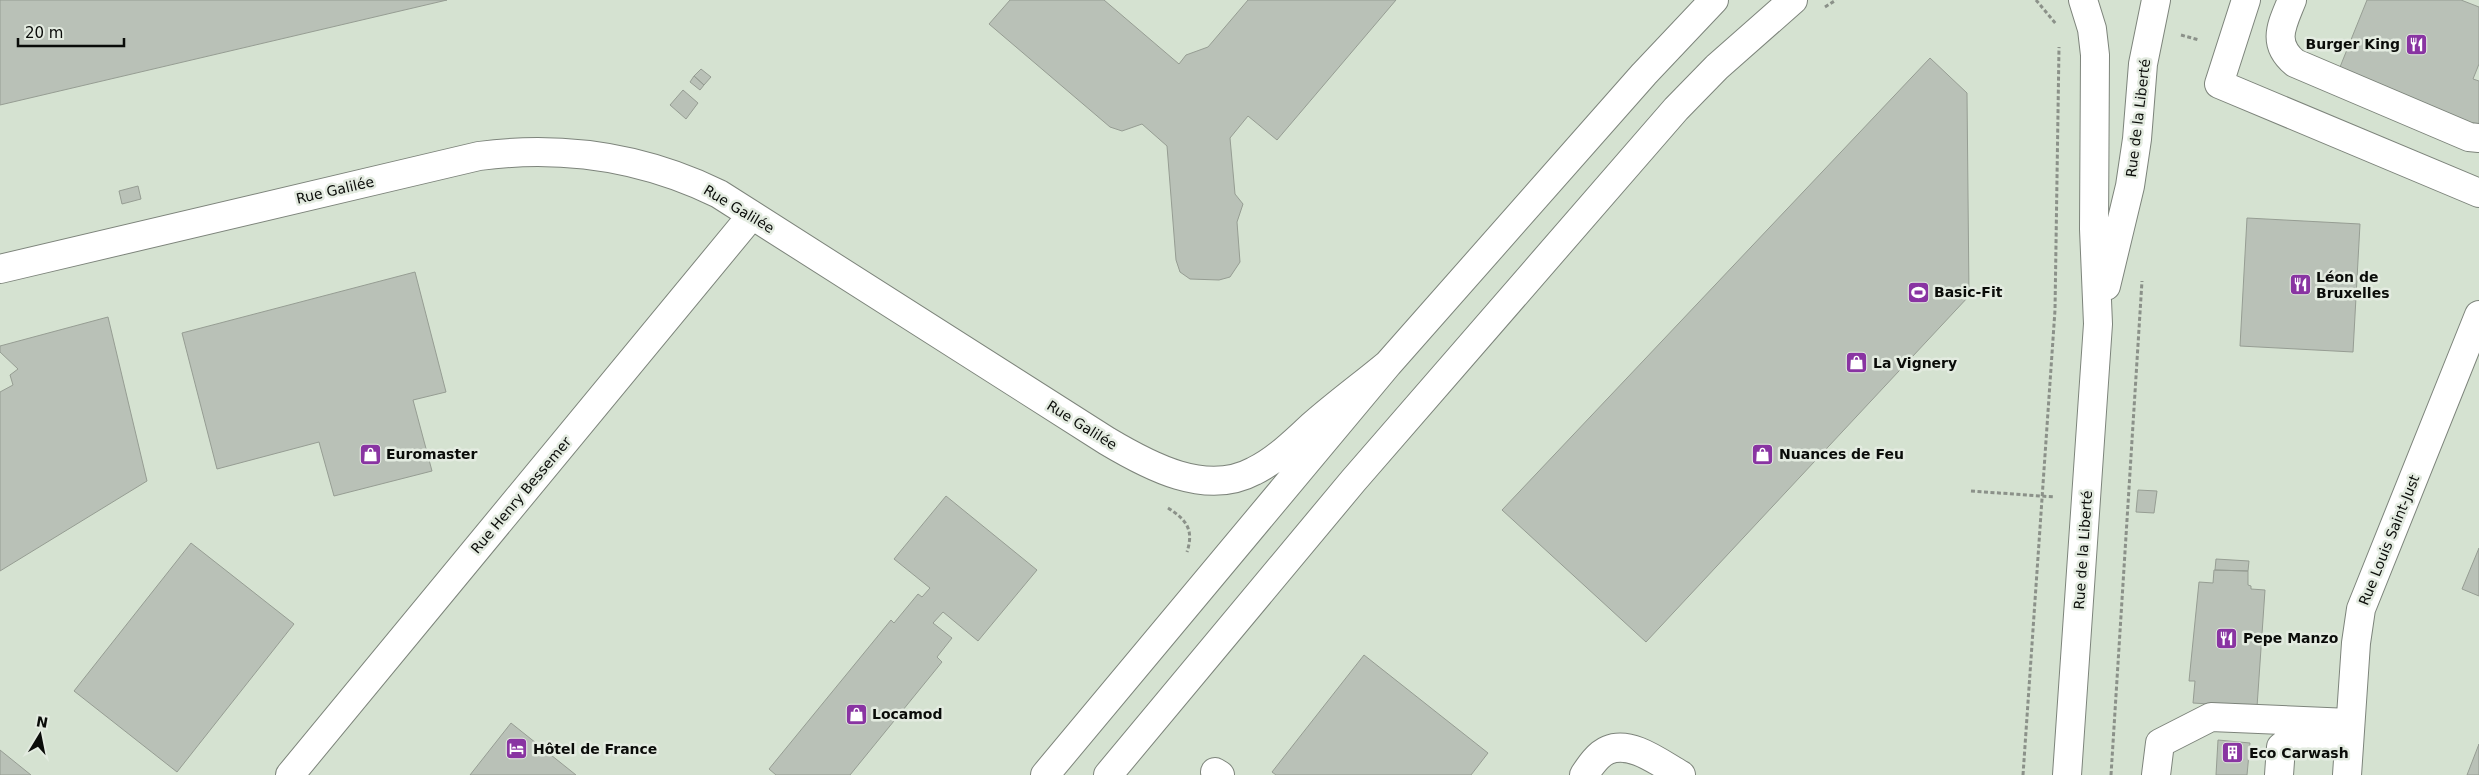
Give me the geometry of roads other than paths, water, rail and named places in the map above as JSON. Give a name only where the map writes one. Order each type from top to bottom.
[{"type":"street","points":[[1045,775],[1388,364],[1644,74],[1714,0]]},
{"type":"street","points":[[1108,775],[1341,495],[1676,109],[1717,68],[1793,0]]},
{"type":"street","name":"Rue de la Liberté","points":[[2067,775],[2098,324],[2094,229],[2095,55],[2092,29],[2083,0]]},
{"type":"street","name":"Rue de la Liberté","points":[[2098,324],[2130,186],[2137,139],[2143,64],[2156,0]]},
{"type":"street","points":[[2246,0],[2219,84],[2479,193]]},
{"type":"street","points":[[2292,0],[2281,28],[2280,39],[2284,52],[2295,64],[2470,137],[2479,138]]},
{"type":"street","name":"Rue Galilée","points":[[0,269],[480,156],[526,151],[573,152],[649,166],[699,184],[752,215],[1122,450],[1149,464],[1186,477],[1223,481],[1253,472],[1281,454],[1326,414],[1388,364]]},
{"type":"street","name":"Rue Henry Bessemer","points":[[290,775],[752,215]]},
{"type":"street","name":"Rue Louis Saint-Just","points":[[2347,775],[2357,624],[2361,608],[2479,315]]},
{"type":"street","points":[[2156,775],[2160,743],[2211,717],[2349,733]]},
{"type":"street","points":[[2279,775],[2281,747],[2292,738],[2349,733]]},
{"type":"street","points":[[1584,775],[1607,750],[1618,747],[1639,752],[1681,775]]},
{"type":"place","name":"Burger King","points":[[2416,44]]},
{"type":"place","name":"Léon de Bruxelles","points":[[2300,285]]},
{"type":"place","name":"Basic-Fit","points":[[1918,292]]},
{"type":"place","name":"La Vignery","points":[[1857,363]]},
{"type":"place","name":"Euromaster","points":[[370,454]]},
{"type":"place","name":"Nuances de Feu","points":[[1763,454]]},
{"type":"place","name":"Pepe Manzo","points":[[2227,638]]},
{"type":"place","name":"Locamod","points":[[856,714]]},
{"type":"place","name":"Hôtel de France","points":[[517,749]]},
{"type":"place","name":"Eco Carwash","points":[[2233,753]]}]
